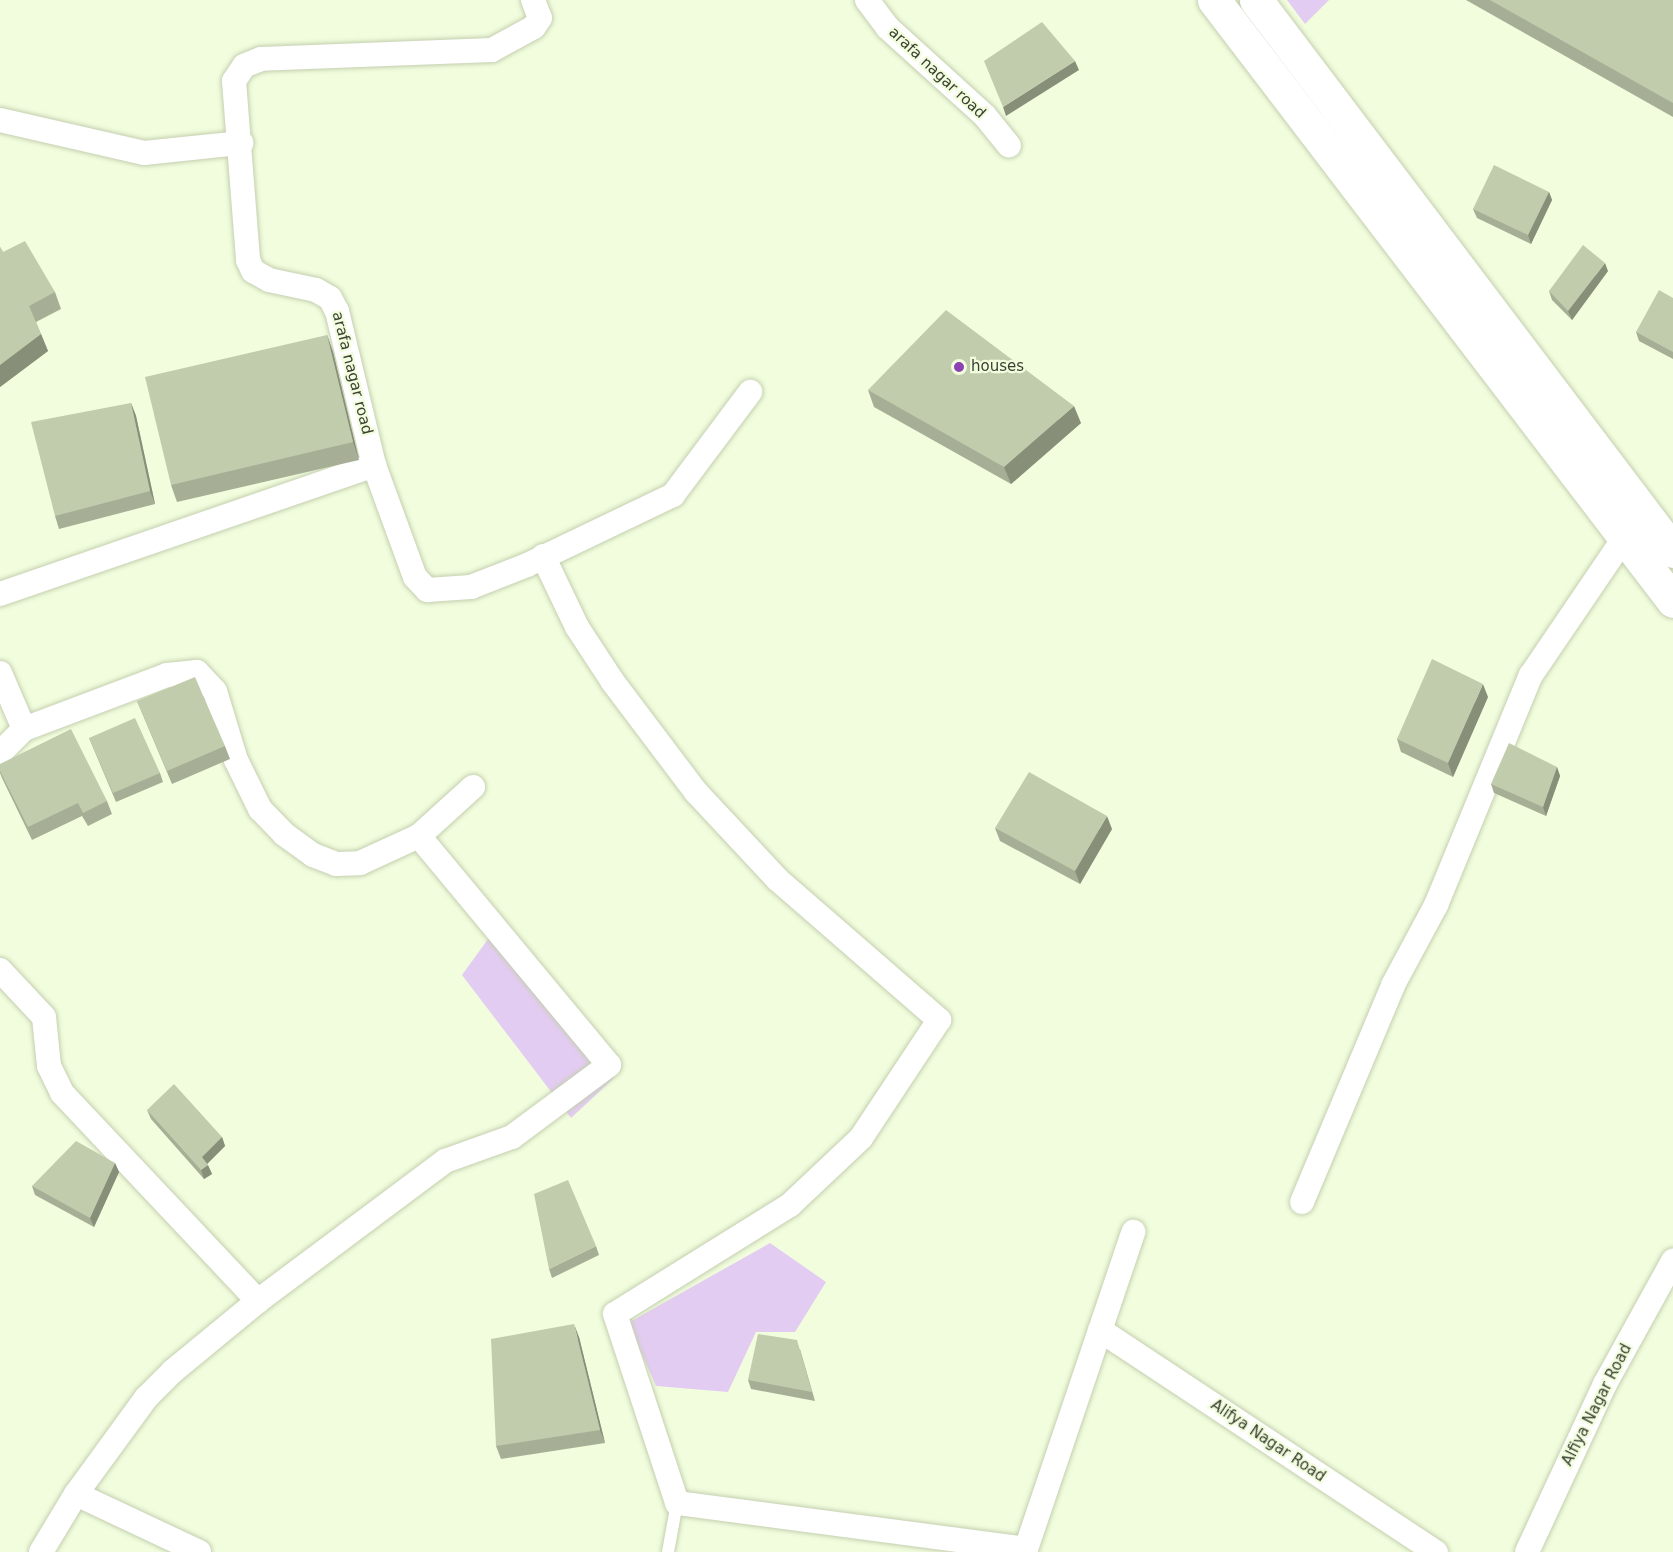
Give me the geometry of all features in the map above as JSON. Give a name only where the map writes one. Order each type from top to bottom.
[{"type":"main road","points":[[1214,0],[1673,601]]},
{"type":"main road","points":[[1256,0],[1673,551]]},
{"type":"street","name":"arafa nagar road","points":[[533,0],[540,18],[534,27],[492,50],[261,59],[244,66],[234,81],[241,144],[248,260],[254,271],[269,280],[316,290],[330,298],[337,311],[374,465],[402,550],[415,577],[427,590],[471,587],[673,495],[750,392]]},
{"type":"street","name":"arafa nagar road","points":[[867,0],[887,27],[985,116],[1008,146]]},
{"type":"street","points":[[0,120],[144,153],[241,144]]},
{"type":"street","points":[[0,594],[374,465]]},
{"type":"street","points":[[1302,1202],[1393,985],[1436,905],[1531,675],[1624,538]]},
{"type":"street","points":[[543,556],[589,645],[696,792],[777,879],[939,1020],[861,1138],[790,1205],[615,1314],[677,1503],[1026,1549],[1133,1232]]},
{"type":"street","points":[[0,753],[24,729],[167,675],[197,672],[215,691],[236,760],[260,809],[284,834],[313,855],[336,864],[360,863],[419,836],[473,787]]},
{"type":"street","points":[[0,673],[24,729]]},
{"type":"street","points":[[42,1552],[76,1494],[146,1398],[258,1301],[445,1161],[512,1137],[609,1065],[419,836]]},
{"type":"street","points":[[0,970],[44,1017],[49,1066],[63,1093],[258,1301]]},
{"type":"street","name":"Alfiya Nagar Road","points":[[1527,1552],[1605,1384],[1667,1285],[1673,1261]]},
{"type":"street","name":"Alifya Nagar Road","points":[[1100,1330],[1436,1552]]},
{"type":"street","points":[[76,1494],[199,1552]]},
{"type":"lane","points":[[668,1552],[677,1503]]},
{"type":"shaded area","points":[[1287,0],[1329,0],[1305,24]]},
{"type":"shaded area","points":[[496,928],[614,1078],[571,1118],[462,975]]},
{"type":"shaded area","points":[[770,1243],[826,1282],[795,1332],[756,1332],[728,1392],[656,1386],[628,1323]]},
{"type":"building","points":[[1490,0],[1673,0],[1673,103]]},
{"type":"building","points":[[1042,22],[1075,61],[1003,107],[984,61]]},
{"type":"building","points":[[1494,165],[1549,192],[1528,235],[1473,209]]},
{"type":"building","points":[[25,241],[55,292],[29,306],[41,334],[0,365],[0,247],[3,252]]},
{"type":"building","points":[[1583,245],[1605,263],[1568,311],[1549,291]]},
{"type":"building","points":[[1659,290],[1673,298],[1673,352],[1636,332]]},
{"type":"building","name":"houses","points":[[946,310],[1074,406],[1004,467],[868,390]]},
{"type":"building","points":[[327,335],[353,442],[171,485],[145,377]]},
{"type":"building","points":[[131,403],[150,491],[55,516],[31,422]]},
{"type":"building","points":[[1432,659],[1483,684],[1448,763],[1397,739]]},
{"type":"building","points":[[195,677],[225,746],[167,771],[137,701]]},
{"type":"building","points":[[135,718],[160,773],[113,793],[89,738]]},
{"type":"building","points":[[71,729],[107,801],[83,813],[78,803],[28,827],[0,771],[0,764]]},
{"type":"building","points":[[1509,743],[1557,767],[1543,807],[1491,784]]},
{"type":"building","points":[[1029,772],[1107,816],[1075,871],[995,828]]},
{"type":"building","points":[[174,1084],[222,1137],[202,1157],[208,1165],[201,1170],[147,1110]]},
{"type":"building","points":[[76,1141],[115,1163],[90,1218],[32,1186]]},
{"type":"building","points":[[568,1180],[596,1246],[549,1269],[534,1194]]},
{"type":"building","points":[[574,1324],[600,1430],[496,1446],[491,1339]]},
{"type":"building","points":[[758,1334],[797,1340],[812,1392],[748,1380]]},
{"type":"place","name":"houses","points":[[959,367]]}]
